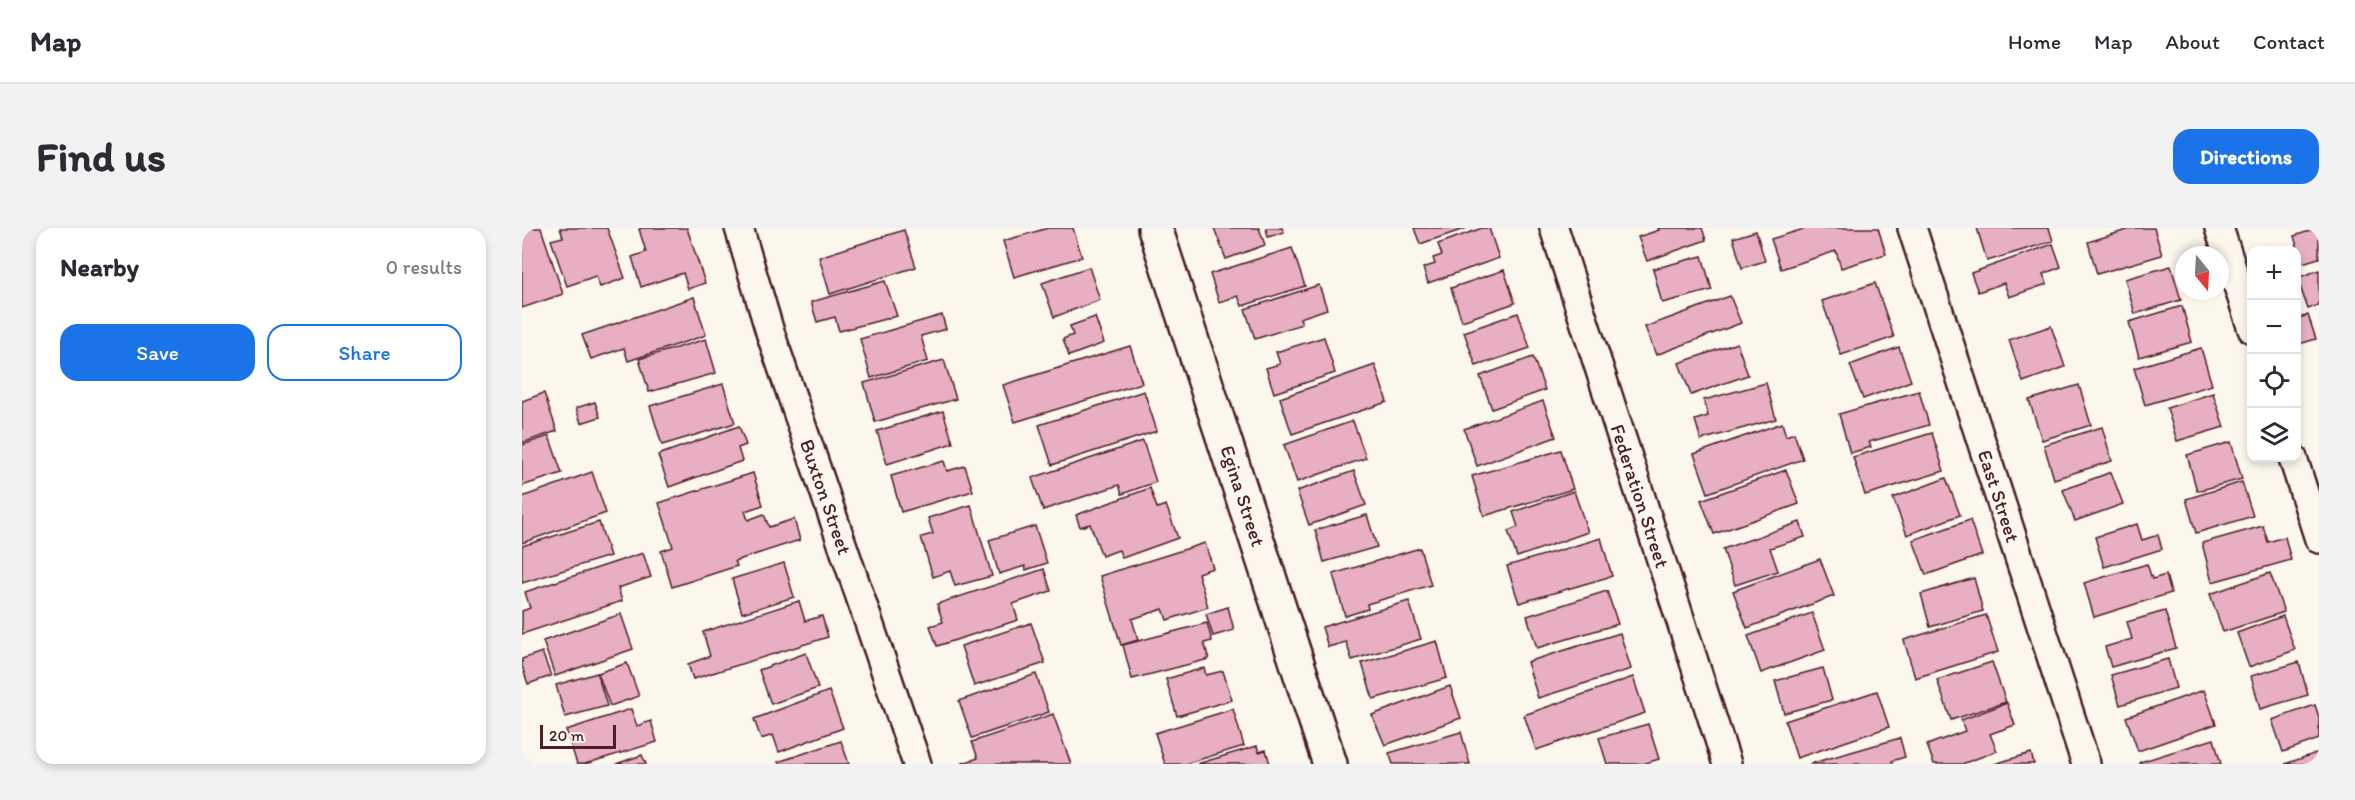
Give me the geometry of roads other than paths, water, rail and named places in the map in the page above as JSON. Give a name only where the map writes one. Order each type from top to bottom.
[{"type":"street","name":"Buxton Street","points":[[740,228],[770,332],[917,764]]},
{"type":"street","name":"Egina Street","points":[[1155,228],[1330,764]]},
{"type":"street","name":"Federation Street","points":[[1554,228],[1726,764]]},
{"type":"street","name":"East Street","points":[[1912,228],[2086,764]]},
{"type":"street","points":[[2219,228],[2247,314]]},
{"type":"street","points":[[2294,462],[2319,539]]}]
